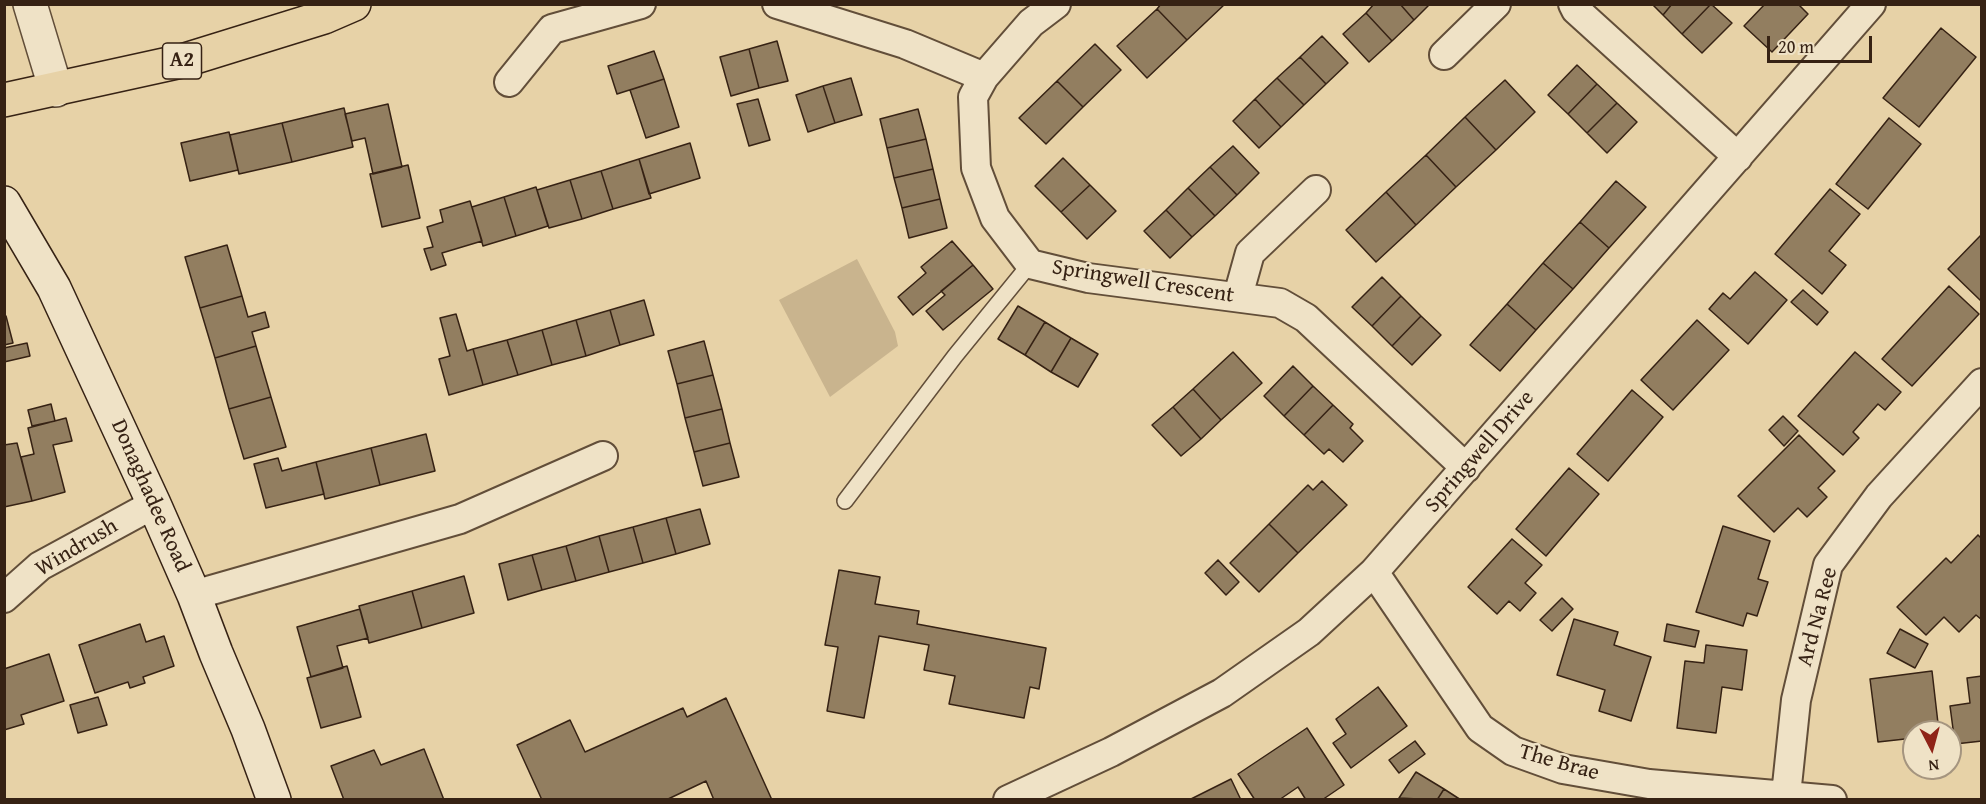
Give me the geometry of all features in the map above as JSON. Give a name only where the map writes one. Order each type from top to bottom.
[{"type":"main road","points":[[30,4],[56,90]]},
{"type":"main road","name":"A2","points":[[4,100],[182,60],[324,17],[354,4]]},
{"type":"main road","name":"Donaghadee Road","points":[[4,203],[54,288],[154,504],[249,729],[274,800]]},
{"type":"street","points":[[509,82],[552,29],[641,4]]},
{"type":"street","points":[[777,4],[905,44],[984,76]]},
{"type":"street","name":"Springwell Crescent","points":[[1056,4],[1030,23],[984,76],[973,97],[976,168],[994,218],[1030,264],[1088,278],[1280,303],[1306,318],[1466,468]]},
{"type":"street","points":[[1444,55],[1496,4]]},
{"type":"street","points":[[1573,4],[1576,10],[1738,157]]},
{"type":"street","name":"Springwell Drive","points":[[1008,800],[1111,752],[1222,693],[1309,632],[1374,572],[1871,4]]},
{"type":"street","points":[[1238,297],[1250,253],[1316,190]]},
{"type":"street","name":"Ard Na Ree","points":[[1786,795],[1796,700],[1828,566],[1879,496],[1982,383]]},
{"type":"street","points":[[194,595],[460,519],[603,456]]},
{"type":"street","name":"Windrush","points":[[4,598],[40,566],[154,504]]},
{"type":"street","name":"The Brae","points":[[1374,572],[1480,728],[1513,751],[1563,769],[1649,784],[1832,800]]},
{"type":"lane","points":[[845,501],[955,356],[1030,264]]},
{"type":"shaded area","points":[[857,259],[895,332],[898,346],[830,397],[779,300]]},
{"type":"building","points":[[1161,4],[1225,4],[1187,40],[1157,9]]},
{"type":"building","points":[[1374,4],[1400,4],[1414,20],[1392,41],[1366,13]]},
{"type":"building","points":[[1400,4],[1430,4],[1414,20]]},
{"type":"building","points":[[1652,4],[1672,4],[1663,15]]},
{"type":"building","points":[[1672,4],[1711,4],[1682,34],[1663,15]]},
{"type":"building","points":[[1711,4],[1732,23],[1702,53],[1682,34]]},
{"type":"building","points":[[1765,4],[1798,4],[1808,14],[1772,52],[1744,26]]},
{"type":"building","points":[[1157,9],[1187,40],[1147,78],[1117,46]]},
{"type":"building","points":[[1366,13],[1392,41],[1369,62],[1343,34]]},
{"type":"building","points":[[1941,28],[1976,57],[1919,127],[1883,98]]},
{"type":"building","points":[[1322,36],[1348,63],[1326,84],[1300,57]]},
{"type":"building","points":[[777,41],[788,81],[759,88],[749,49]]},
{"type":"building","points":[[1095,44],[1121,70],[1083,107],[1057,81]]},
{"type":"building","points":[[749,49],[759,88],[731,96],[720,57]]},
{"type":"building","points":[[654,51],[664,79],[617,94],[608,66]]},
{"type":"building","points":[[1300,57],[1326,84],[1304,105],[1277,78]]},
{"type":"building","points":[[1577,65],[1597,84],[1568,114],[1548,95]]},
{"type":"building","points":[[851,78],[862,115],[835,123],[823,86]]},
{"type":"building","points":[[1277,78],[1304,105],[1281,127],[1255,99]]},
{"type":"building","points":[[664,79],[679,127],[646,138],[630,90]]},
{"type":"building","points":[[1505,80],[1535,112],[1496,150],[1465,117]]},
{"type":"building","points":[[1057,81],[1083,107],[1046,144],[1019,118]]},
{"type":"building","points":[[1597,84],[1617,103],[1587,133],[1568,114]]},
{"type":"building","points":[[823,86],[835,123],[808,132],[796,95]]},
{"type":"building","points":[[758,99],[770,140],[749,146],[737,104]]},
{"type":"building","points":[[1255,99],[1281,127],[1259,148],[1233,121]]},
{"type":"building","points":[[1617,103],[1637,122],[1607,153],[1587,133]]},
{"type":"building","points":[[388,104],[402,167],[373,174],[365,138],[352,141],[345,114]]},
{"type":"building","points":[[344,108],[353,147],[292,162],[282,123]]},
{"type":"building","points":[[918,109],[926,139],[887,148],[880,119]]},
{"type":"building","points":[[1465,117],[1496,150],[1456,187],[1426,155]]},
{"type":"building","points":[[1889,118],[1921,144],[1868,209],[1836,184]]},
{"type":"building","points":[[282,123],[292,162],[239,174],[230,135]]},
{"type":"building","points":[[229,132],[238,170],[190,181],[181,143]]},
{"type":"building","points":[[926,139],[933,169],[894,178],[887,148]]},
{"type":"building","points":[[690,143],[700,178],[649,194],[639,159]]},
{"type":"building","points":[[1233,146],[1259,173],[1237,195],[1210,167]]},
{"type":"building","points":[[1426,155],[1456,187],[1416,225],[1386,192]]},
{"type":"building","points":[[1063,158],[1090,185],[1061,212],[1035,186]]},
{"type":"building","points":[[639,159],[651,198],[613,209],[601,171]]},
{"type":"building","points":[[408,165],[420,218],[382,227],[370,174]]},
{"type":"building","points":[[1210,167],[1237,195],[1215,216],[1188,188]]},
{"type":"building","points":[[933,169],[940,199],[902,208],[894,178]]},
{"type":"building","points":[[601,171],[613,209],[582,219],[570,180]]},
{"type":"building","points":[[570,180],[582,219],[549,228],[537,190]]},
{"type":"building","points":[[1616,181],[1646,207],[1609,248],[1580,222]]},
{"type":"building","points":[[1090,185],[1116,211],[1087,239],[1061,212]]},
{"type":"building","points":[[536,187],[548,226],[516,236],[504,197]]},
{"type":"building","points":[[1188,188],[1215,216],[1192,237],[1166,210]]},
{"type":"building","points":[[1830,189],[1860,214],[1829,251],[1846,265],[1822,294],[1775,254]]},
{"type":"building","points":[[1386,192],[1416,225],[1376,262],[1346,230]]},
{"type":"building","points":[[504,197],[516,236],[483,246],[472,207]]},
{"type":"building","points":[[940,199],[947,228],[909,238],[902,208]]},
{"type":"building","points":[[470,201],[482,241],[442,253],[446,265],[431,270],[424,249],[433,247],[427,227],[443,222],[440,210]]},
{"type":"building","points":[[1166,210],[1192,237],[1170,258],[1144,231]]},
{"type":"building","points":[[1580,222],[1609,248],[1573,289],[1543,263]]},
{"type":"building","points":[[1982,234],[1982,300],[1981,301],[1948,269]]},
{"type":"building","points":[[952,241],[973,265],[913,315],[898,297],[926,273],[921,267]]},
{"type":"building","points":[[227,245],[242,296],[200,308],[185,257]]},
{"type":"building","points":[[1543,263],[1573,289],[1536,330],[1507,304]]},
{"type":"building","points":[[973,265],[993,289],[943,330],[926,311],[945,295],[941,291]]},
{"type":"building","points":[[1755,272],[1787,300],[1748,344],[1709,309],[1723,293],[1730,299]]},
{"type":"building","points":[[1382,277],[1401,296],[1372,326],[1352,307]]},
{"type":"building","points":[[1949,286],[1979,314],[1912,386],[1882,359]]},
{"type":"building","points":[[1803,290],[1828,312],[1817,325],[1791,302]]},
{"type":"building","points":[[242,296],[248,317],[265,312],[269,327],[252,332],[256,346],[215,358],[200,308]]},
{"type":"building","points":[[1401,296],[1421,316],[1392,346],[1372,326]]},
{"type":"building","points":[[644,300],[654,335],[620,345],[610,310]]},
{"type":"building","points":[[1507,304],[1536,330],[1500,371],[1470,345]]},
{"type":"building","points":[[1018,306],[1045,322],[1025,355],[998,339]]},
{"type":"building","points":[[610,310],[620,345],[586,356],[576,320]]},
{"type":"building","points":[[456,314],[467,351],[473,349],[483,385],[449,395],[439,359],[450,356],[440,318]]},
{"type":"building","points":[[4,316],[6,316],[13,343],[4,345]]},
{"type":"building","points":[[1421,316],[1441,335],[1412,365],[1392,346]]},
{"type":"building","points":[[576,320],[586,356],[552,365],[542,330]]},
{"type":"building","points":[[1697,320],[1729,350],[1673,410],[1641,380]]},
{"type":"building","points":[[1045,322],[1071,338],[1051,372],[1025,355]]},
{"type":"building","points":[[542,330],[552,365],[518,375],[507,340]]},
{"type":"building","points":[[1071,338],[1098,354],[1078,387],[1051,372]]},
{"type":"building","points":[[507,340],[518,375],[483,385],[473,349]]},
{"type":"building","points":[[704,341],[713,375],[677,384],[668,351]]},
{"type":"building","points":[[27,343],[30,356],[4,362],[4,348]]},
{"type":"building","points":[[256,346],[271,397],[229,409],[215,358]]},
{"type":"building","points":[[1233,352],[1262,383],[1221,420],[1193,389]]},
{"type":"building","points":[[1855,352],[1901,392],[1885,410],[1878,404],[1853,432],[1859,438],[1843,455],[1798,416]]},
{"type":"building","points":[[1293,366],[1313,386],[1284,416],[1264,396]]},
{"type":"building","points":[[713,375],[722,409],[685,418],[677,384]]},
{"type":"building","points":[[1313,386],[1333,405],[1304,435],[1284,416]]},
{"type":"building","points":[[1193,389],[1221,420],[1201,439],[1173,407]]},
{"type":"building","points":[[1632,390],[1663,417],[1608,481],[1577,454]]},
{"type":"building","points":[[271,397],[286,447],[244,459],[229,409]]},
{"type":"building","points":[[51,404],[55,421],[32,426],[28,410]]},
{"type":"building","points":[[1333,405],[1353,424],[1350,428],[1363,441],[1343,462],[1329,449],[1324,454],[1304,435]]},
{"type":"building","points":[[1173,407],[1201,439],[1181,456],[1152,425]]},
{"type":"building","points":[[722,409],[730,443],[694,452],[685,418]]},
{"type":"building","points":[[1783,416],[1798,431],[1784,446],[1769,430]]},
{"type":"building","points":[[66,418],[72,441],[53,445],[65,492],[32,501],[21,457],[34,454],[28,428]]},
{"type":"building","points":[[426,434],[435,471],[380,485],[371,448]]},
{"type":"building","points":[[1799,435],[1835,471],[1818,488],[1827,497],[1807,517],[1798,508],[1774,532],[1738,496]]},
{"type":"building","points":[[17,443],[32,501],[4,507],[4,445]]},
{"type":"building","points":[[730,443],[739,477],[703,486],[694,452]]},
{"type":"building","points":[[371,448],[380,485],[325,499],[316,462]]},
{"type":"building","points":[[278,458],[282,471],[316,462],[324,494],[266,508],[254,464]]},
{"type":"building","points":[[1569,468],[1599,494],[1546,556],[1516,529]]},
{"type":"building","points":[[1322,481],[1347,505],[1298,553],[1269,524],[1308,485],[1313,490]]},
{"type":"building","points":[[700,509],[710,544],[676,554],[666,518]]},
{"type":"building","points":[[666,518],[676,554],[643,563],[633,527]]},
{"type":"building","points":[[1269,524],[1298,553],[1259,592],[1230,563]]},
{"type":"building","points":[[1723,526],[1770,541],[1758,579],[1768,582],[1757,616],[1747,613],[1743,626],[1696,612]]},
{"type":"building","points":[[633,527],[643,563],[609,572],[599,536]]},
{"type":"building","points":[[1978,535],[1982,539],[1982,620],[1976,615],[1959,632],[1944,617],[1926,635],[1897,607],[1946,558],[1951,563]]},
{"type":"building","points":[[599,536],[609,572],[576,581],[566,546]]},
{"type":"building","points":[[1512,539],[1542,565],[1525,583],[1536,593],[1520,611],[1509,601],[1497,614],[1468,587]]},
{"type":"building","points":[[566,546],[576,581],[542,590],[532,555]]},
{"type":"building","points":[[532,555],[542,590],[508,600],[499,564]]},
{"type":"building","points":[[1218,560],[1239,582],[1226,595],[1205,573]]},
{"type":"building","points":[[839,570],[880,577],[875,604],[919,611],[917,624],[1046,648],[1039,689],[1030,687],[1024,718],[949,704],[955,676],[924,670],[929,645],[879,636],[864,718],[827,711],[838,647],[825,645]]},
{"type":"building","points":[[464,576],[474,613],[422,628],[412,591]]},
{"type":"building","points":[[412,591],[422,628],[369,643],[359,606]]},
{"type":"building","points":[[1562,598],[1573,609],[1552,631],[1540,620]]},
{"type":"building","points":[[360,609],[368,638],[337,646],[343,668],[311,677],[297,627]]},
{"type":"building","points":[[1574,619],[1618,632],[1614,645],[1651,657],[1631,721],[1599,711],[1605,690],[1557,675]]},
{"type":"building","points":[[140,624],[146,642],[164,636],[174,666],[143,677],[145,683],[130,688],[128,682],[95,693],[79,645]]},
{"type":"building","points":[[1667,624],[1699,631],[1695,647],[1664,641]]},
{"type":"building","points":[[1900,629],[1928,644],[1915,668],[1887,653]]},
{"type":"building","points":[[1706,645],[1747,650],[1742,690],[1722,687],[1716,733],[1677,728],[1685,661],[1704,663]]},
{"type":"building","points":[[49,654],[64,701],[21,715],[24,724],[4,730],[4,669]]},
{"type":"building","points":[[347,666],[361,717],[321,728],[307,678]]},
{"type":"building","points":[[1932,671],[1938,720],[1902,720],[1902,739],[1878,742],[1870,679]]},
{"type":"building","points":[[1982,676],[1982,741],[1962,743],[1962,720],[1952,720],[1950,706],[1970,703],[1967,678]]},
{"type":"building","points":[[1378,687],[1407,726],[1351,768],[1333,743],[1346,734],[1336,719]]},
{"type":"building","points":[[98,697],[107,725],[78,733],[70,705]]},
{"type":"building","points":[[726,698],[772,800],[714,800],[706,781],[666,800],[542,800],[517,745],[570,720],[585,752],[683,708],[687,717]]},
{"type":"building","points":[[1307,728],[1344,785],[1322,800],[1306,800],[1298,787],[1279,800],[1255,800],[1238,774]]},
{"type":"building","points":[[1415,741],[1425,754],[1399,773],[1389,760]]},
{"type":"building","points":[[424,749],[444,800],[344,800],[331,766],[374,750],[381,765]]},
{"type":"building","points":[[1416,772],[1444,789],[1437,800],[1399,798]]},
{"type":"building","points":[[1231,779],[1241,800],[1189,800]]},
{"type":"building","points":[[1444,789],[1461,800],[1437,800]]}]
